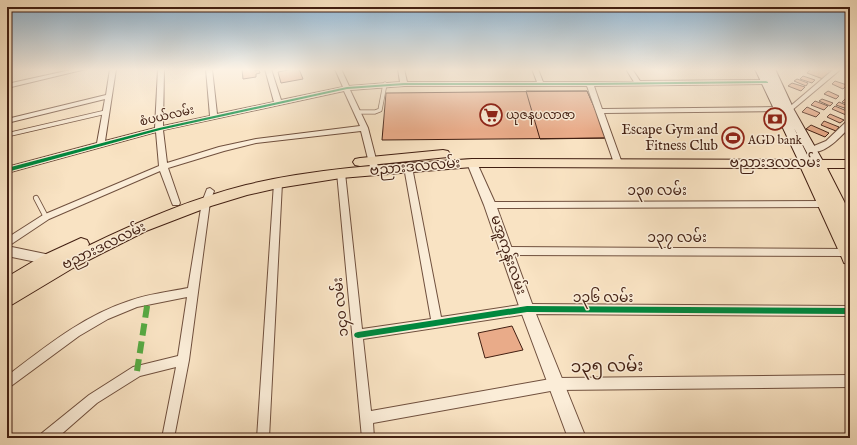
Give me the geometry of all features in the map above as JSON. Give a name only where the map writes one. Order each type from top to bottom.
[{"type":"main road","points":[[771,90],[784,110],[850,228]]},
{"type":"main road","points":[[777,90],[784,110]]},
{"type":"main road","name":"ဗညားဒလလမ်း","points":[[7,299],[53,265],[117,227],[176,203],[278,183],[341,173],[420,155],[472,153],[616,159]]},
{"type":"main road","name":"ဗညားဒလလမ်း","points":[[7,285],[99,246],[246,180],[285,172],[374,166],[408,168],[472,162],[850,157]]},
{"type":"main road","points":[[810,158],[824,204],[849,255]]},
{"type":"main road","name":"ဗညားဒလလမ်း","points":[[810,158],[850,164]]},
{"type":"street","points":[[101,144],[109,90]]},
{"type":"street","points":[[160,90],[159,129],[163,167],[176,203]]},
{"type":"street","points":[[211,90],[214,116]]},
{"type":"street","points":[[274,90],[278,102]]},
{"type":"street","name":"စံပယ်လမ်း","points":[[7,170],[159,129],[338,90]]},
{"type":"street","points":[[348,90],[364,128],[374,166]]},
{"type":"street","points":[[592,90],[616,159]]},
{"type":"street","points":[[600,111],[784,110],[811,90]]},
{"type":"street","points":[[7,121],[108,96]]},
{"type":"street","points":[[810,158],[820,148],[829,143],[850,123]]},
{"type":"street","points":[[7,243],[46,217],[163,167],[222,149],[256,141],[364,128]]},
{"type":"street","name":"မအူကုန်းလမ်း","points":[[472,162],[490,205],[505,251],[577,438]]},
{"type":"street","points":[[408,168],[437,322]]},
{"type":"street","name":"၁၄၀ လမ်း","points":[[341,173],[368,438]]},
{"type":"street","points":[[263,438],[278,183]]},
{"type":"street","points":[[168,438],[183,360],[208,196]]},
{"type":"street","name":"၁၃၈ လမ်း","points":[[490,205],[824,204]]},
{"type":"street","points":[[7,251],[53,265]]},
{"type":"street","name":"၁၃၇ လမ်း","points":[[505,251],[849,255]]},
{"type":"street","points":[[7,383],[83,328],[119,309],[154,298],[194,291]]},
{"type":"street","name":"၁၃၆ လမ်း","points":[[358,335],[527,309],[850,310]]},
{"type":"street","points":[[52,437],[93,399],[137,370],[183,360]]},
{"type":"street","name":"၁၃၅ လမ်း","points":[[366,418],[556,384],[850,381]]},
{"type":"lane","points":[[358,112],[375,112],[380,110],[384,90]]},
{"type":"lane","points":[[10,134],[106,112]]},
{"type":"lane","points":[[36,198],[46,217]]},
{"type":"building","points":[[526,91],[587,91],[608,138],[540,139]]},
{"type":"building","name":"ယုဇနပလာဇာ","points":[[587,91],[608,138],[382,140],[386,93]]},
{"type":"building","points":[[828,91],[839,96],[836,99],[824,94]]},
{"type":"building","points":[[847,97],[850,98],[850,105],[842,102]]},
{"type":"building","points":[[822,99],[833,103],[830,106],[819,101]]},
{"type":"building","points":[[815,101],[828,106],[824,110],[811,105]]},
{"type":"building","points":[[839,102],[850,107],[850,110],[836,105]]},
{"type":"building","points":[[835,106],[849,112],[846,115],[832,109]]},
{"type":"building","points":[[807,107],[820,113],[816,117],[802,112]]},
{"type":"building","points":[[830,114],[844,120],[840,123],[827,117]]},
{"type":"building","points":[[824,121],[839,127],[836,131],[821,125]]},
{"type":"building","points":[[811,125],[829,133],[825,137],[806,129]]},
{"type":"building","points":[[512,326],[523,350],[485,358],[478,333]]},
{"type":"marked path","points":[[137,371],[148,300]]},
{"type":"cycle path","points":[[7,170],[159,129],[339,90]]},
{"type":"cycle path","points":[[358,335],[527,309],[850,311]]},
{"type":"place","name":"ယုဇနပလာဇာ","points":[[491,115]]},
{"type":"place","name":"AGD bank","points":[[775,119]]},
{"type":"place","name":"Escape Gym and Fitness Club","points":[[733,138]]}]
